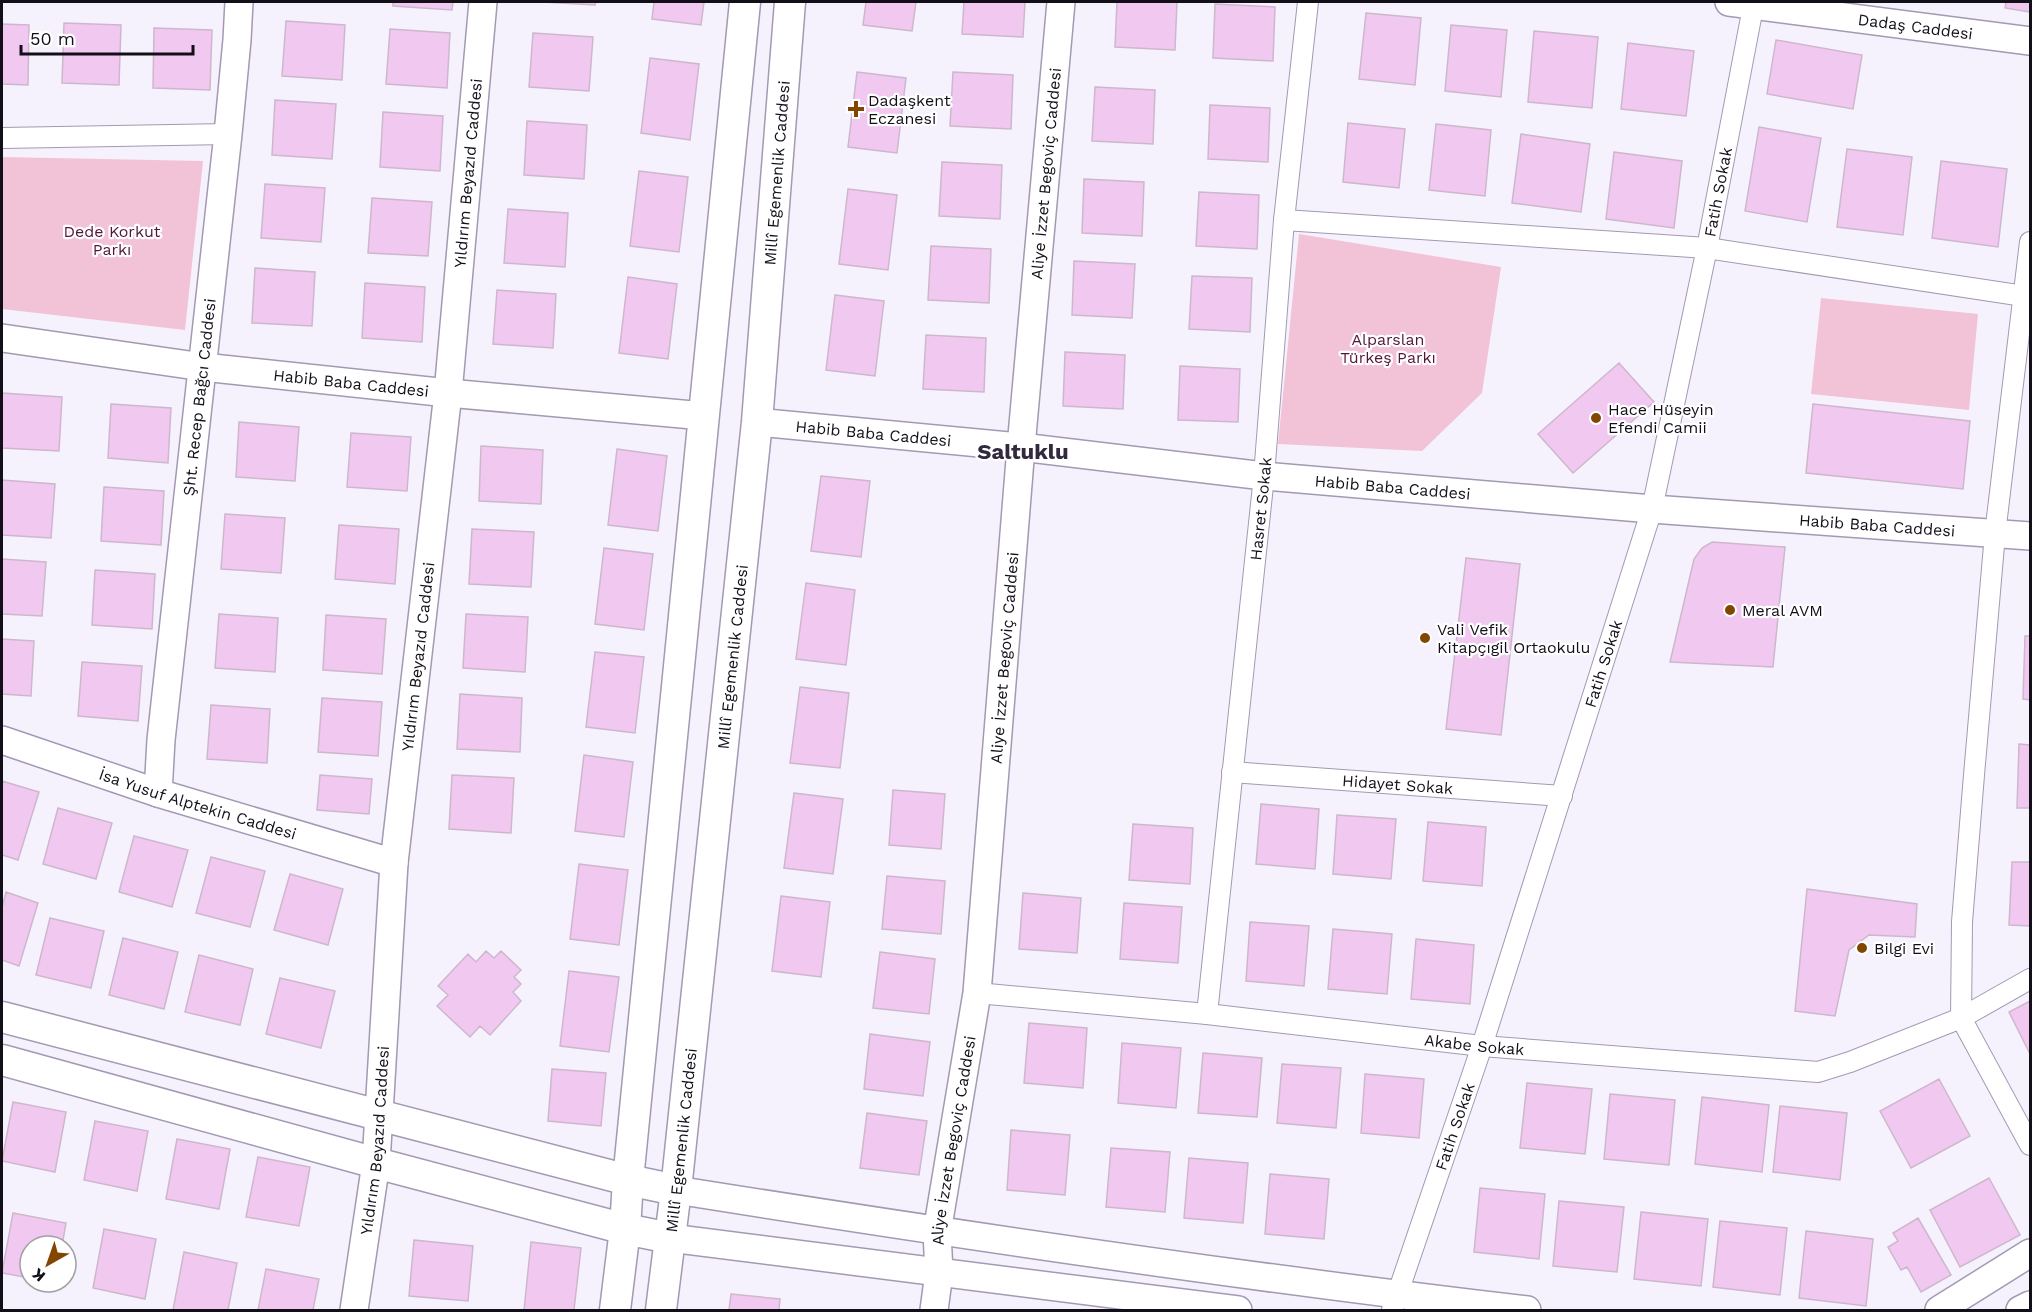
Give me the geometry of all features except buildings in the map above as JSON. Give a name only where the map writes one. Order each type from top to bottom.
[{"type":"main road","points":[[615,1311],[625,1229],[745,2]]},
{"type":"main road","name":"Millî Egemenlik Caddesi","points":[[661,1311],[676,1190],[757,422],[790,2]]},
{"type":"main road","points":[[2,1017],[628,1180],[676,1190]]},
{"type":"main road","points":[[2,1059],[376,1163],[625,1229],[670,1238]]},
{"type":"street","name":"Şht. Recep Bağcı Caddesi","points":[[158,793],[161,740],[228,134],[239,2]]},
{"type":"street","name":"Yıldırım Beyazıd Caddesi","points":[[354,1311],[376,1163],[394,863],[448,393],[483,2]]},
{"type":"street","name":"Aliye İzzet Begoviç Caddesi","points":[[934,1311],[939,1273],[937,1232],[977,993],[1021,447],[1061,2]]},
{"type":"street","name":"Hasret Sokak","points":[[1207,1014],[1264,476],[1284,220],[1308,2]]},
{"type":"street","name":"Dadaş Caddesi","points":[[1745,2],[2031,41]]},
{"type":"street","name":"Fatih Sokak","points":[[1394,1303],[1482,1046],[1652,508],[1707,248],[1745,2]]},
{"type":"street","points":[[2,138],[228,134]]},
{"type":"street","points":[[1284,220],[1707,248],[2024,296]]},
{"type":"street","points":[[2031,242],[1995,534],[1962,922],[1961,1018],[2031,1145]]},
{"type":"street","name":"Habib Baba Caddesi","points":[[2,338],[203,367],[448,393],[704,416]]},
{"type":"street","name":"Habib Baba Caddesi","points":[[757,422],[1021,447],[1264,476],[2031,536]]},
{"type":"street","name":"İsa Yusuf Alptekin Caddesi","points":[[2,740],[158,793],[394,863]]},
{"type":"street","name":"Hidayet Sokak","points":[[1232,772],[1562,796]]},
{"type":"street","name":"Akabe Sokak","points":[[977,993],[1207,1014],[1482,1046],[1818,1072],[1851,1062],[1961,1018],[2031,979]]},
{"type":"street","points":[[676,1190],[1394,1303],[1527,1311]]},
{"type":"street","points":[[670,1238],[1238,1311]]},
{"type":"street","points":[[1939,1311],[2031,1253]]},
{"type":"street","points":[[2020,1311],[2031,1305]]},
{"type":"green space","name":"Dede Korkut Parkı","points":[[2,157],[203,161],[185,330],[2,309]]},
{"type":"green space","name":"Alparslan Türkeş Parkı","points":[[1299,234],[1501,267],[1482,393],[1422,451],[1278,444]]},
{"type":"green space","points":[[1821,298],[1978,314],[1969,410],[1811,394]]},
{"type":"place","name":"Dadaşkent Eczanesi","points":[[856,109]]},
{"type":"place","name":"Hace Hüseyin Efendi Camii","points":[[1596,418]]},
{"type":"place","name":"Meral AVM","points":[[1730,610]]},
{"type":"place","name":"Vali Vefik Kitapçıgil Ortaokulu","points":[[1425,638]]},
{"type":"place","name":"Bilgi Evi","points":[[1862,948]]},
{"type":"district","name":"Saltuklu","points":[[1023,451]]}]
